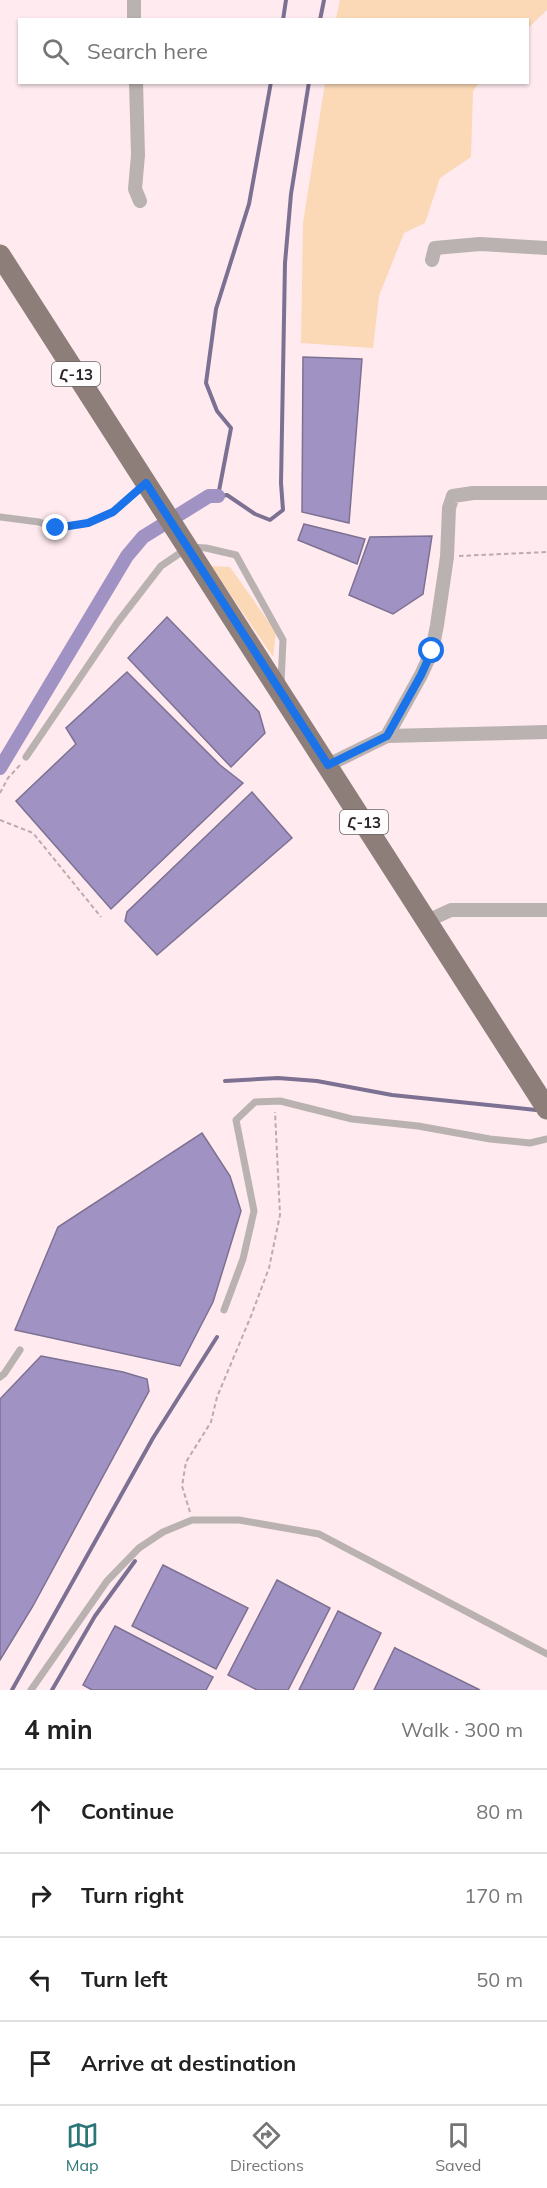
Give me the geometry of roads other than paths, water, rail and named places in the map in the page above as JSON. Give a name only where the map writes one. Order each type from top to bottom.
[{"type":"main road","name":"Հ-13","points":[[0,255],[547,1109]]},
{"type":"street","points":[[134,0],[134,18]]},
{"type":"street","points":[[136,84],[138,156],[135,189],[140,201]]},
{"type":"street","points":[[432,260],[435,248],[480,244],[547,248]]},
{"type":"street","points":[[387,736],[432,651],[447,556],[449,508],[453,496],[473,493],[547,493]]},
{"type":"street","points":[[328,765],[387,736],[547,732]]},
{"type":"street","points":[[427,921],[451,910],[547,910]]},
{"type":"lane","points":[[0,518],[39,522],[56,528],[88,523],[113,512],[149,488]]},
{"type":"lane","points":[[26,757],[117,623],[161,566],[185,541],[236,555],[283,640],[281,694]]},
{"type":"lane","points":[[224,1310],[243,1259],[254,1211],[236,1120],[255,1102],[280,1101],[352,1119],[418,1126],[490,1139],[530,1143],[547,1139]]},
{"type":"lane","points":[[0,1377],[20,1350]]},
{"type":"lane","points":[[31,1690],[107,1581],[139,1548],[163,1532],[192,1520],[238,1520],[319,1534],[547,1654]]},
{"type":"waterway","points":[[283,18],[286,0]]},
{"type":"waterway","points":[[320,18],[324,0]]},
{"type":"waterway","points":[[271,84],[249,204],[216,309],[206,383],[217,411],[231,428],[218,496],[227,495],[255,514],[270,520],[283,510],[281,483],[285,263],[291,194],[309,84]]},
{"type":"waterway","points":[[0,768],[127,556],[143,537],[209,496],[218,496]]},
{"type":"waterway","points":[[225,1081],[278,1078],[317,1081],[392,1095],[536,1110]]},
{"type":"waterway","points":[[12,1690],[153,1438],[217,1337]]},
{"type":"waterway","points":[[52,1690],[95,1616],[135,1561]]}]
